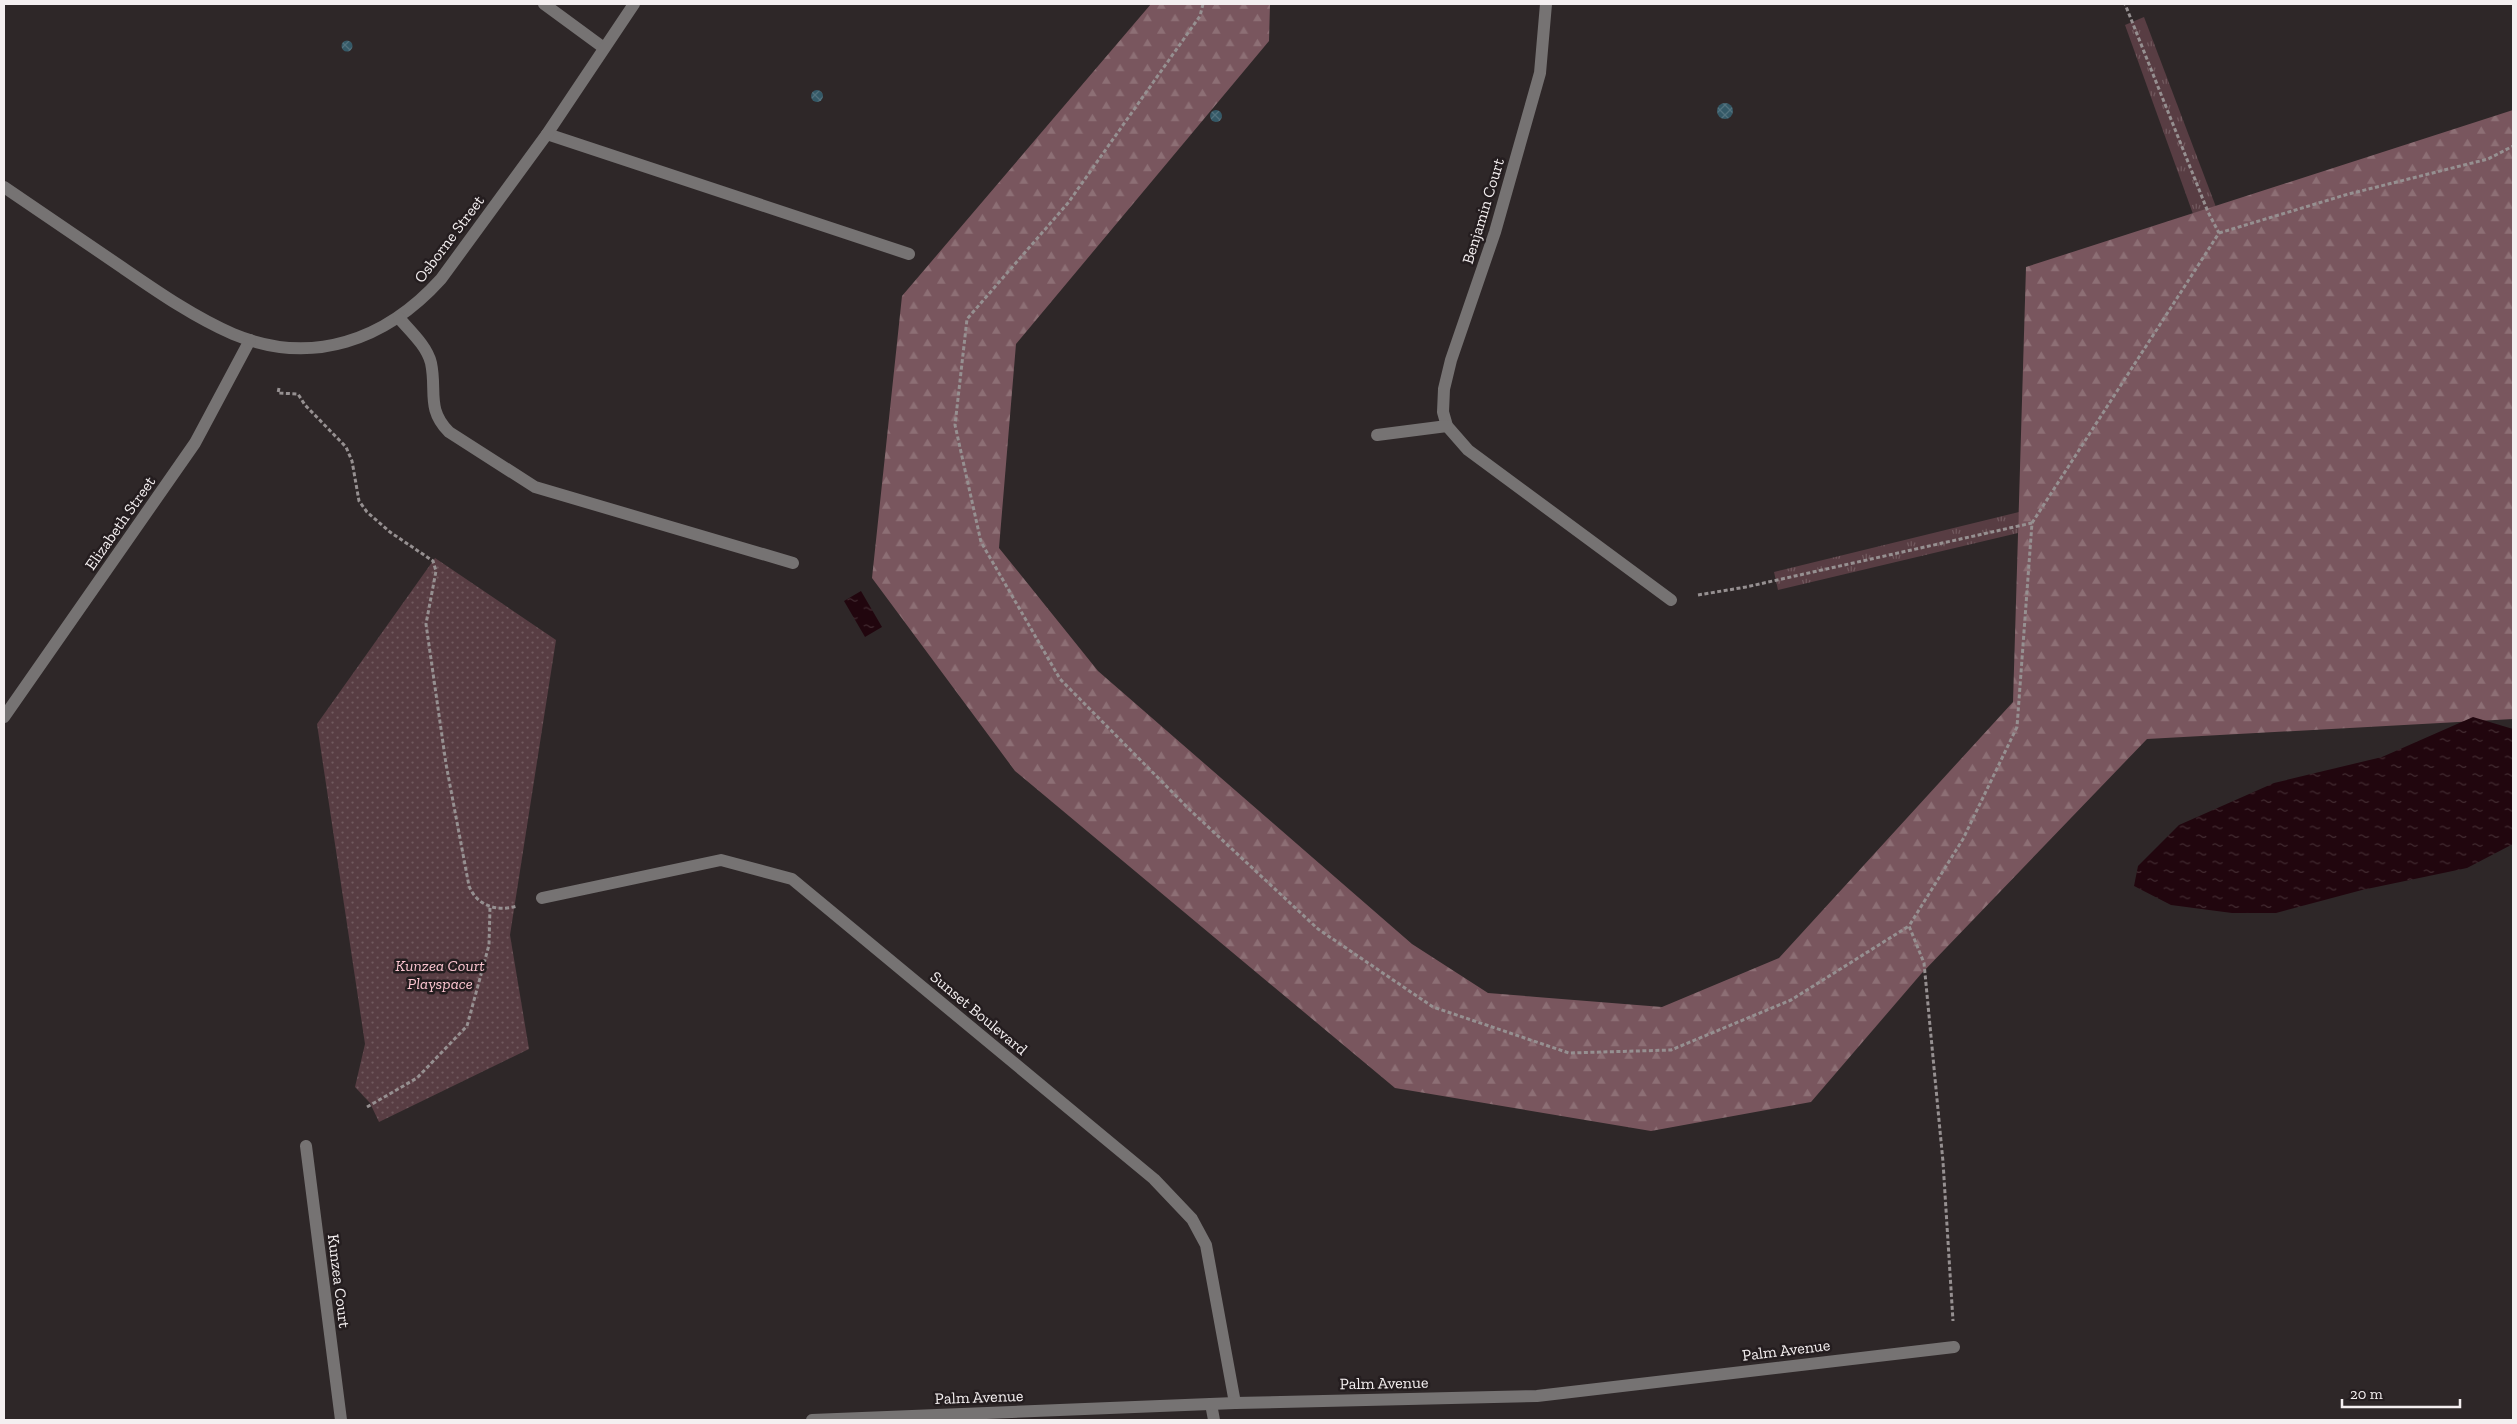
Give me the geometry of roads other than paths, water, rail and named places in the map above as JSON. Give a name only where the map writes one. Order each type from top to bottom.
[{"type":"street","points":[[544,4],[604,48]]},
{"type":"street","name":"Osborne Street","points":[[4,187],[190,312],[250,340],[281,347],[312,347],[339,344],[368,336],[400,318],[422,300],[441,279],[547,134],[634,4]]},
{"type":"street","name":"Benjamin Court","points":[[1447,426],[1443,412],[1444,389],[1495,232],[1540,73],[1546,4]]},
{"type":"street","points":[[547,134],[909,254]]},
{"type":"street","points":[[400,318],[427,352],[431,363],[434,408],[438,421],[449,432],[534,487],[793,563]]},
{"type":"street","name":"Elizabeth Street","points":[[4,717],[195,442],[250,340]]},
{"type":"street","points":[[1377,435],[1447,426],[1468,450],[1671,600]]},
{"type":"street","name":"Sunset Boulevard","points":[[542,898],[721,860],[792,879],[1154,1179],[1192,1219],[1206,1245],[1234,1403]]},
{"type":"street","name":"Kunzea Court","points":[[306,1146],[341,1420]]},
{"type":"street","name":"Palm Avenue","points":[[812,1420],[1234,1403],[1537,1396],[1954,1347]]},
{"type":"street","points":[[1211,1404],[1214,1420]]},
{"type":"water","points":[[861,591],[882,627],[865,637],[844,601]]},
{"type":"water","points":[[2473,717],[2513,729],[2513,844],[2467,868],[2362,890],[2276,913],[2232,913],[2171,905],[2134,886],[2138,866],[2179,825],[2274,783],[2382,757]]},
{"type":"park label","name":"Kunzea Court Playspace","points":[[440,974]]}]
